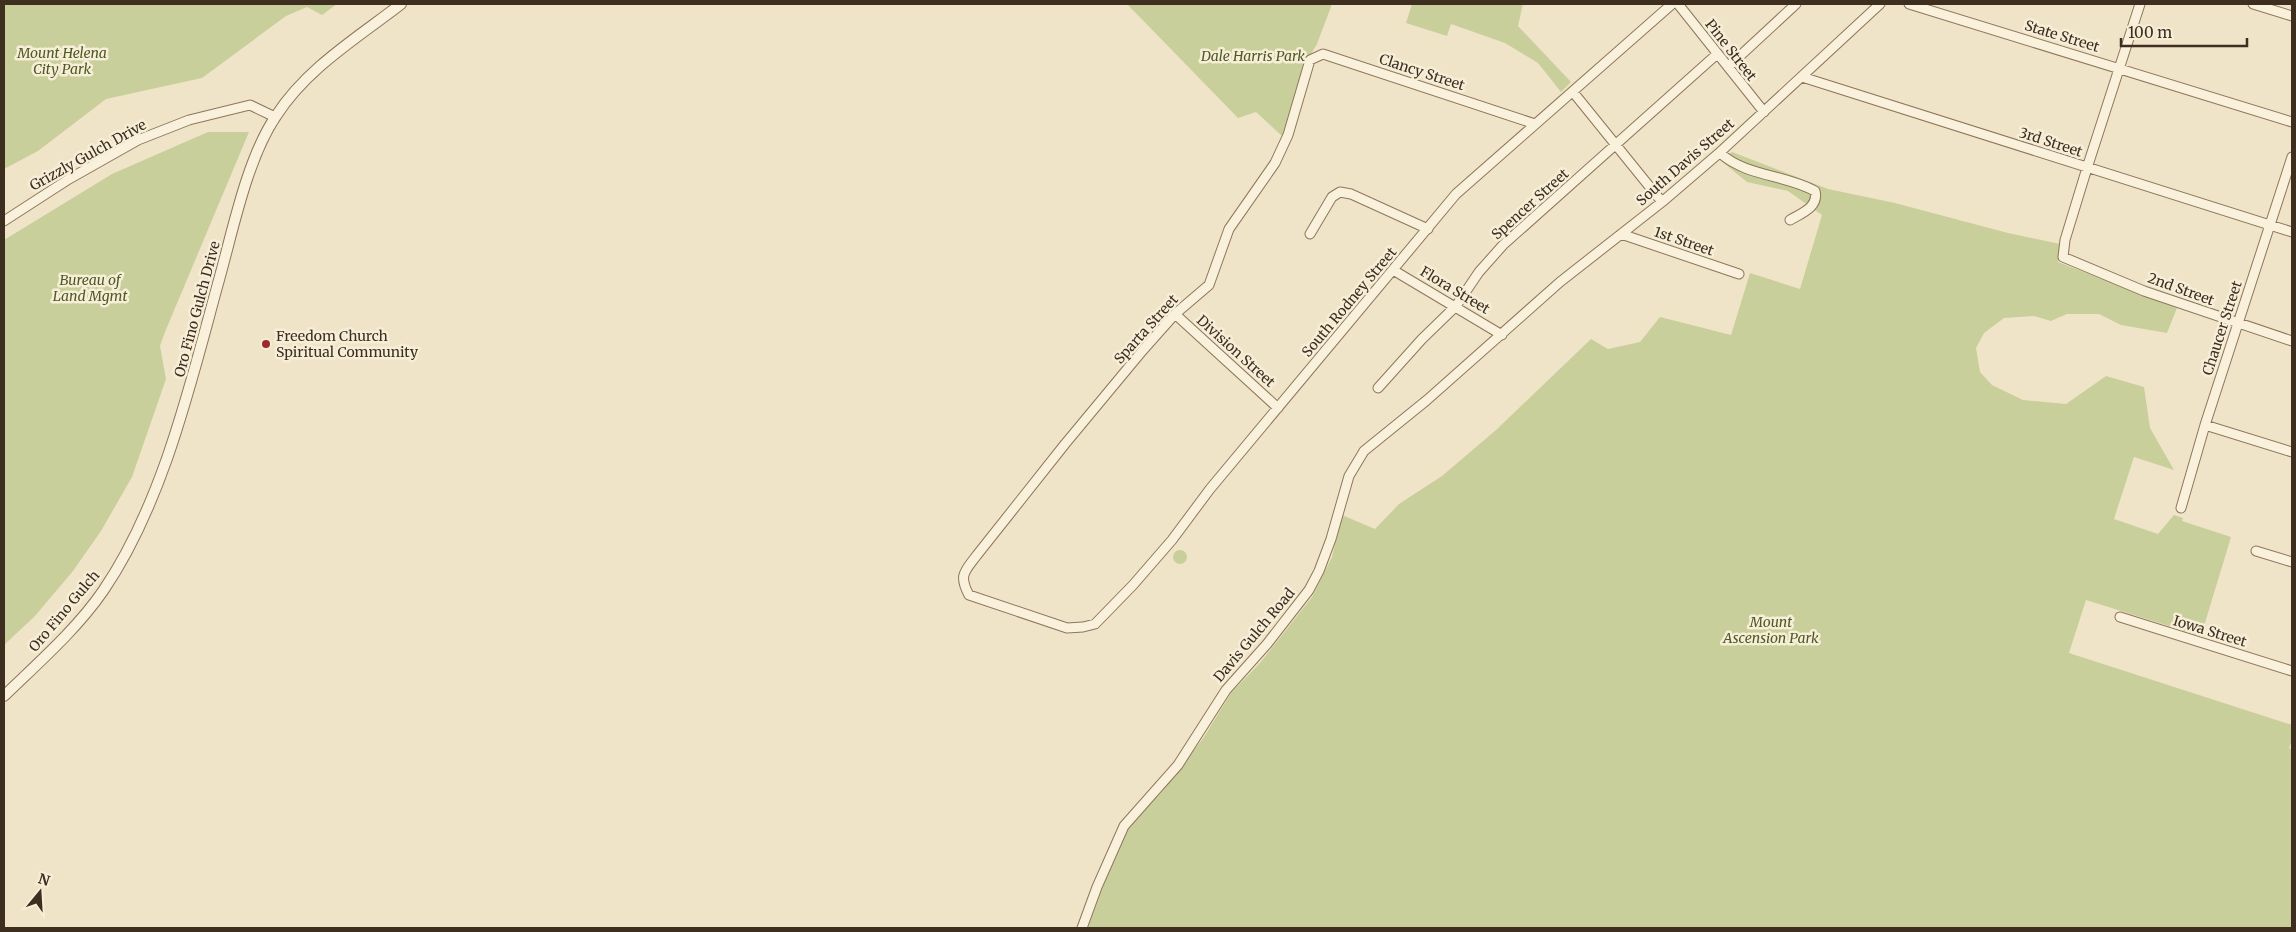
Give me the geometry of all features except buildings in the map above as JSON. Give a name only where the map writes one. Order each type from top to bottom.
[{"type":"street","name":"Oro Fino Gulch Drive","points":[[147,510],[188,396],[243,194],[258,152],[275,117],[320,66],[401,4]]},
{"type":"street","name":"South Rodney Street","points":[[1067,628],[1083,628],[1095,624],[1133,585],[1456,194],[1672,4]]},
{"type":"street","name":"Pine Street","points":[[1678,4],[1716,55],[1764,112]]},
{"type":"street","points":[[1728,67],[1796,4]]},
{"type":"street","name":"South Davis Street","points":[[1502,335],[1560,282],[1662,202],[1720,153],[1880,4]]},
{"type":"street","name":"State Street","points":[[1909,4],[2292,122]]},
{"type":"street","points":[[2087,168],[2140,4]]},
{"type":"street","points":[[2253,4],[2292,16]]},
{"type":"street","name":"Clancy Street","points":[[1308,70],[1310,60],[1324,54],[1535,124]]},
{"type":"street","name":"Spencer Street","points":[[1378,388],[1422,338],[1456,306],[1479,272],[1503,245],[1716,55]]},
{"type":"street","name":"Sparta Street","points":[[1067,628],[969,595],[962,583],[964,572],[1059,451],[1175,314],[1208,285],[1230,229],[1274,163],[1288,135],[1308,70]]},
{"type":"street","name":"3rd Street","points":[[1802,77],[2292,232]]},
{"type":"street","points":[[1573,92],[1662,202]]},
{"type":"street","name":"Grizzly Gulch Drive","points":[[4,221],[69,179],[138,140],[189,120],[217,111],[250,105],[275,117]]},
{"type":"street","points":[[1720,153],[1733,164],[1751,171],[1799,182],[1816,191],[1815,202],[1808,209],[1790,220]]},
{"type":"street","name":"Chaucer Street","points":[[2181,508],[2205,425],[2292,157]]},
{"type":"street","name":"2nd Street","points":[[2087,168],[2065,240],[2063,257],[2144,291],[2292,341]]},
{"type":"street","points":[[1310,234],[1332,197],[1340,192],[1351,194],[1428,229]]},
{"type":"street","name":"1st Street","points":[[1621,234],[1738,274]]},
{"type":"street","name":"Flora Street","points":[[1393,270],[1502,335]]},
{"type":"street","name":"Division Street","points":[[1175,314],[1278,408]]},
{"type":"street","name":"Davis Gulch Road","points":[[1082,928],[1109,858],[1124,826],[1178,765],[1226,690],[1267,644],[1309,590],[1324,561],[1346,485],[1359,458],[1370,445],[1412,413],[1502,335]]},
{"type":"street","points":[[2205,425],[2292,452]]},
{"type":"street","name":"Oro Fino Gulch","points":[[4,696],[58,644],[102,592],[135,536],[147,510]]},
{"type":"street","points":[[2256,551],[2292,562]]},
{"type":"street","name":"Iowa Street","points":[[2120,617],[2292,671]]},
{"type":"green space","name":"Mount Helena City Park","points":[[4,4],[337,4],[322,15],[307,7],[286,16],[202,78],[106,99],[38,151],[4,169]]},
{"type":"green space","name":"Dale Harris Park","points":[[1127,4],[1332,4],[1317,44],[1308,59],[1282,136],[1256,112],[1238,118]]},
{"type":"green space","points":[[1412,4],[1523,4],[1518,26],[1571,82],[1561,92],[1538,63],[1505,43],[1451,24],[1447,36],[1406,23]]},
{"type":"green space","name":"Bureau of Land Mgmt","points":[[208,132],[249,132],[160,346],[166,379],[132,477],[101,531],[73,571],[35,616],[4,645],[4,240],[112,174]]},
{"type":"green space","name":"Mount Ascension Park","points":[[1732,152],[1828,189],[1895,203],[2008,233],[2060,244],[2058,262],[2177,308],[2167,333],[2121,325],[2099,314],[2067,314],[2051,321],[2034,316],[2004,318],[1984,333],[1976,348],[1980,372],[1992,385],[2023,400],[2066,404],[2106,376],[2144,387],[2150,428],[2174,470],[2134,457],[2114,519],[2158,534],[2174,515],[2183,518],[2182,521],[2231,537],[2201,636],[2086,600],[2069,653],[2292,725],[2292,740],[2289,748],[2292,750],[2292,928],[1088,928],[1127,827],[1162,792],[1204,737],[1231,693],[1260,663],[1312,597],[1332,557],[1342,515],[1375,529],[1399,504],[1442,476],[1496,430],[1591,339],[1608,349],[1640,342],[1660,317],[1731,335],[1750,273],[1800,289],[1822,215],[1788,191],[1747,182],[1720,160]]},
{"type":"green space","points":[[1180,550],[1185,552],[1187,557],[1185,562],[1180,564],[1175,562],[1173,557],[1175,552]]},
{"type":"place","name":"Freedom Church Spiritual Community","points":[[266,344]]}]
